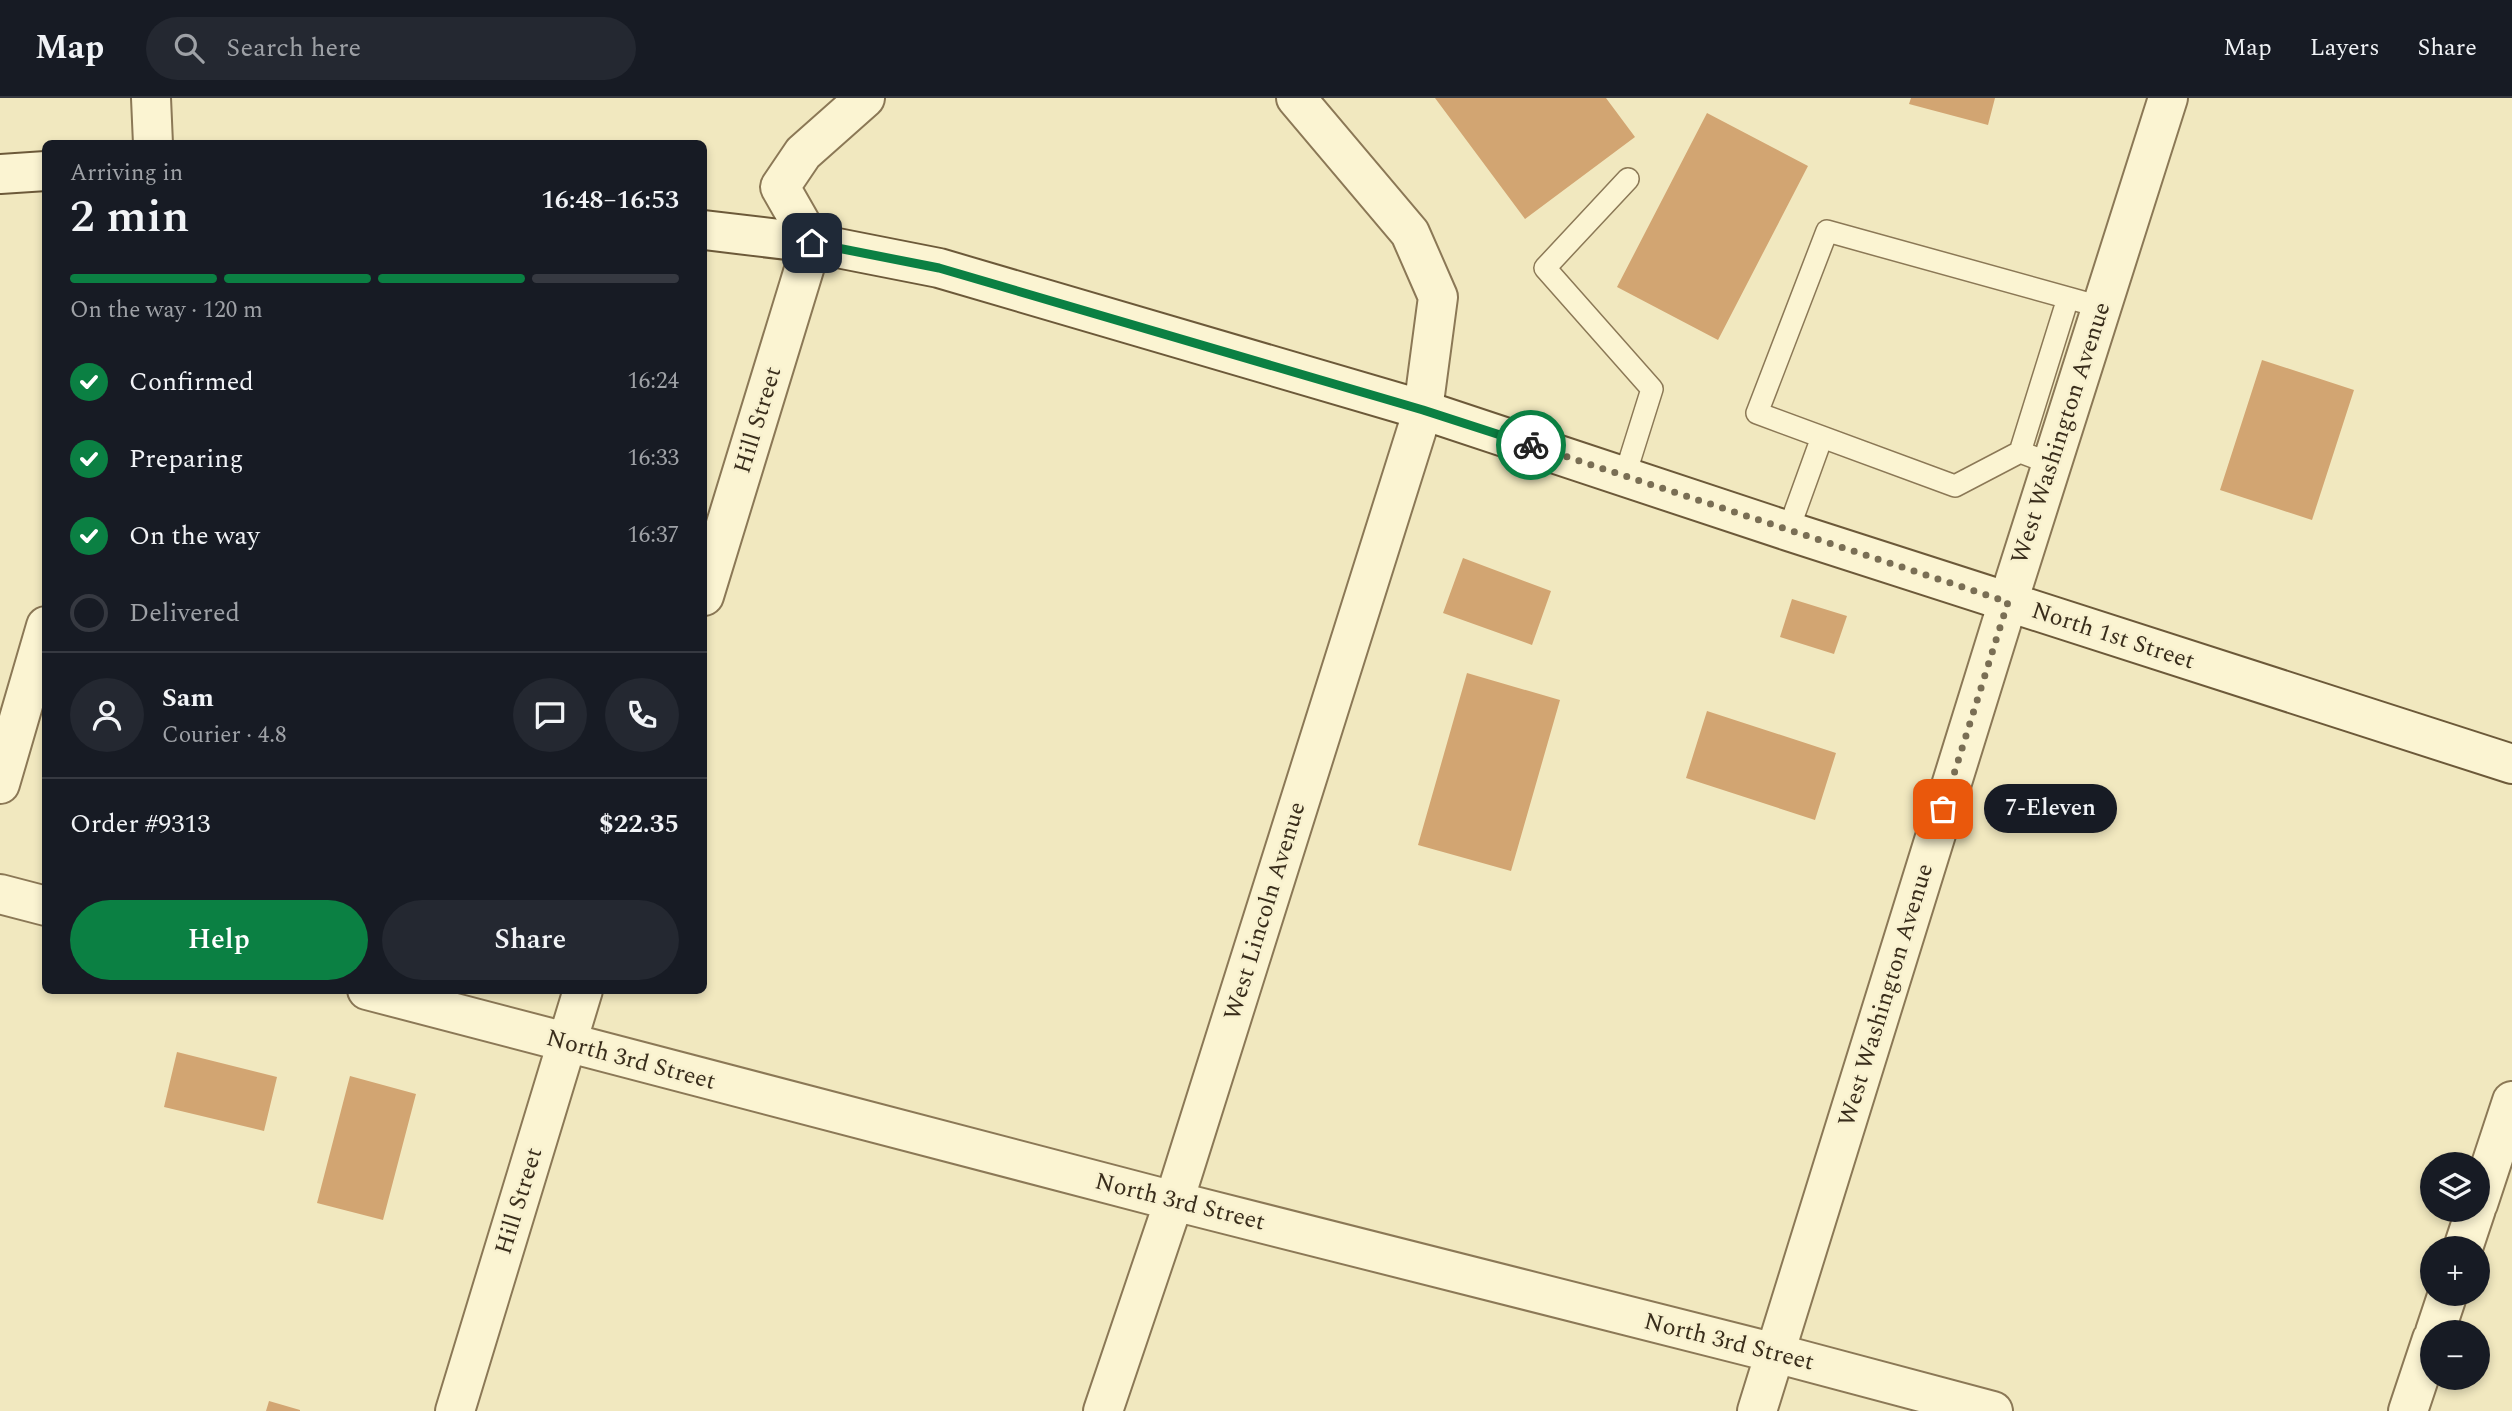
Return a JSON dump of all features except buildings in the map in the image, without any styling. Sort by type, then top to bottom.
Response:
[{"type":"street","points":[[152,98],[153,140]]},
{"type":"street","points":[[812,243],[780,187],[803,153],[865,98]]},
{"type":"street","name":"West Washington Avenue","points":[[1757,1411],[2008,602],[2036,458],[2085,302],[2168,98]]},
{"type":"street","name":"West Lincoln Avenue","points":[[1104,1411],[1174,1201],[1423,410],[1438,297],[1410,233],[1310,103]]},
{"type":"street","points":[[0,174],[42,171]]},
{"type":"street","name":"North 1st Street","points":[[707,230],[812,243],[939,268],[1423,410],[1788,531],[2512,764]]},
{"type":"street","name":"Hill Street","points":[[707,587],[812,243]]},
{"type":"street","points":[[0,784],[42,640]]},
{"type":"street","points":[[0,894],[42,905]]},
{"type":"street","name":"North 3rd Street","points":[[382,994],[1993,1411]]},
{"type":"street","name":"Hill Street","points":[[455,1411],[582,994]]},
{"type":"street","points":[[2490,1170],[2510,1114]]},
{"type":"street","points":[[2408,1411],[2420,1375]]},
{"type":"lane","points":[[1625,475],[1651,389],[1545,268],[1628,179]]},
{"type":"lane","points":[[2036,458],[1955,486],[1757,413],[1827,231],[2085,302]]},
{"type":"lane","points":[[1788,531],[1822,437]]},
{"type":"way so far","points":[[1531,445],[2008,602],[1943,809]]},
{"type":"place","name":"7-Eleven","points":[[1943,809]]},
{"type":"route","points":[[812,243],[939,268],[1423,410],[1531,445]]}]
